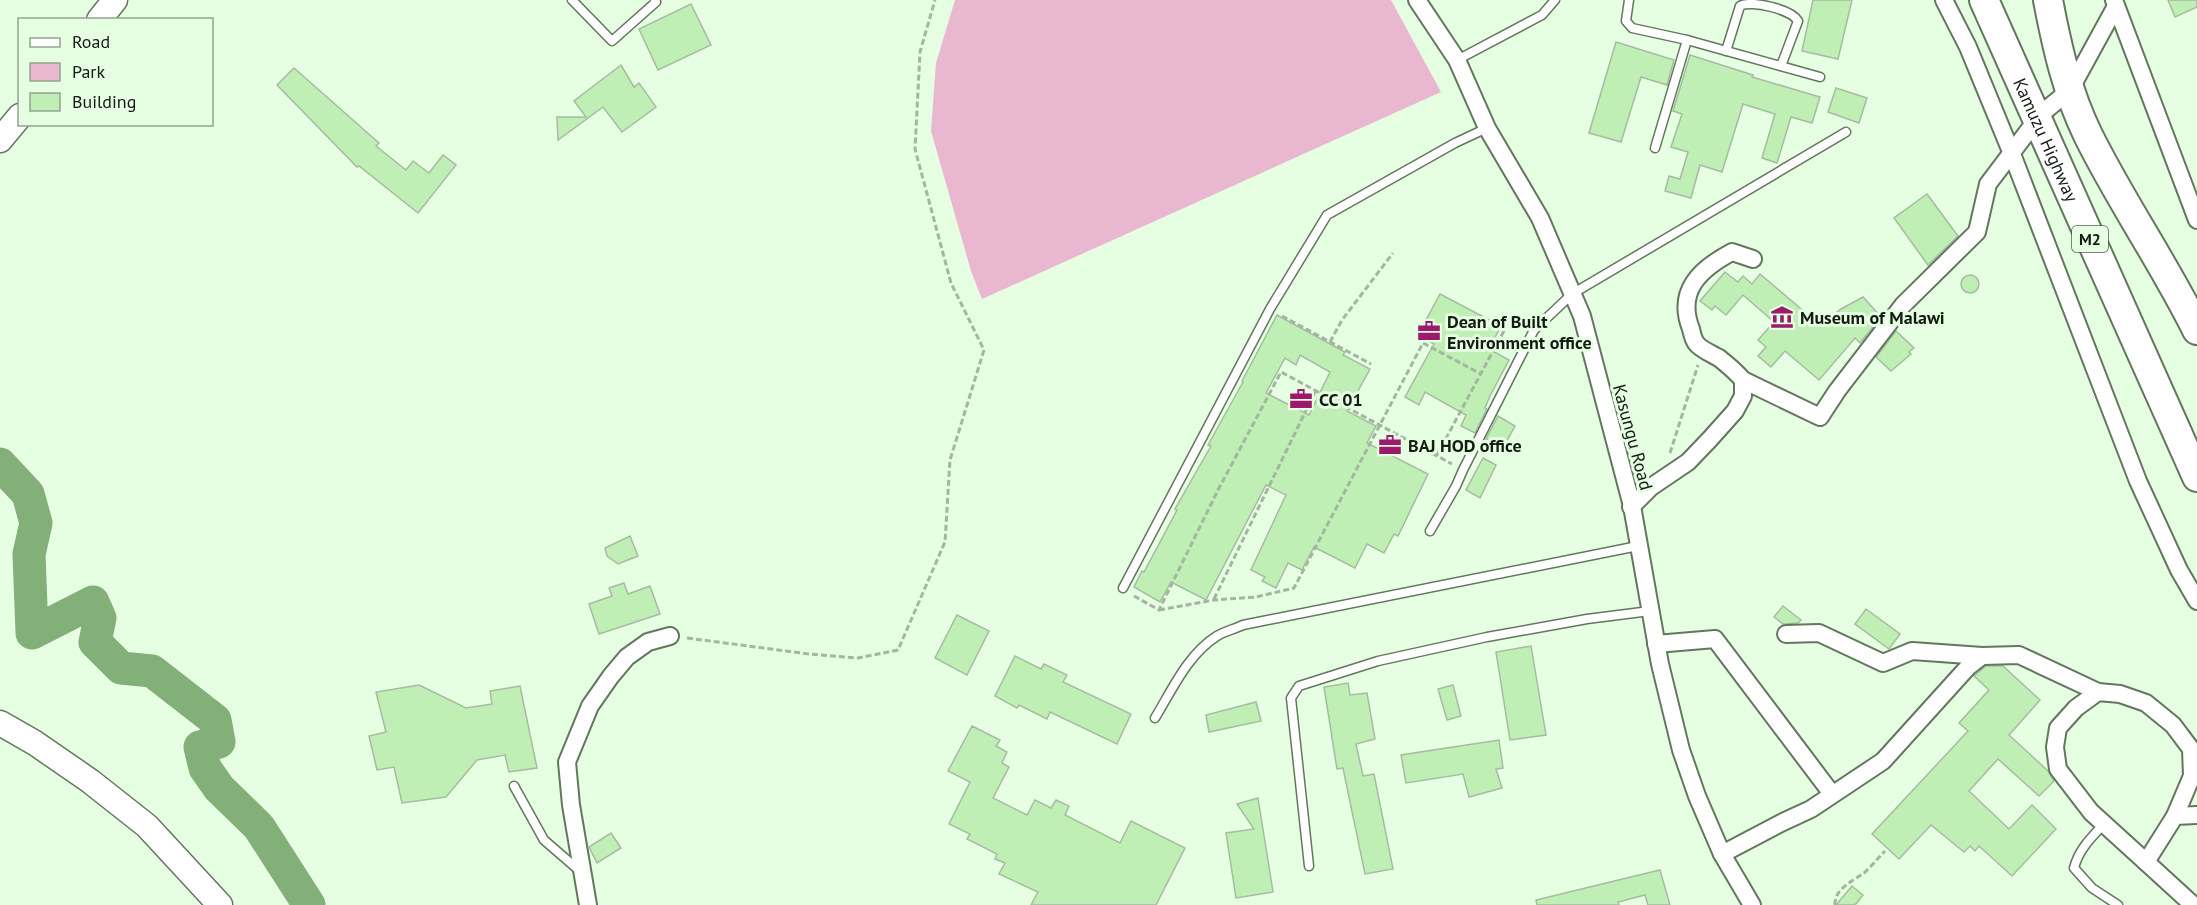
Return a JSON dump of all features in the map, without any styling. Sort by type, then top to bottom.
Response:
[{"type":"highway","name":"Kamuzu Highway","points":[[1984,0],[2197,477]]},
{"type":"highway","points":[[2048,0],[2059,59],[2088,134],[2183,301],[2197,330]]},
{"type":"main road","points":[[101,18],[115,0]]},
{"type":"main road","points":[[0,140],[18,118]]},
{"type":"main road","points":[[0,723],[35,743],[90,781],[147,826],[218,903]]},
{"type":"street","name":"Kasungu Road","points":[[1417,0],[1457,60],[1487,128],[1540,218],[1581,316],[1631,507],[1656,644],[1682,750],[1697,796],[1722,854],[1752,905]]},
{"type":"street","points":[[1944,0],[1968,47],[2012,154],[2138,481],[2179,570],[2197,601]]},
{"type":"street","points":[[1753,259],[1732,252],[1700,274],[1689,290],[1686,304],[1687,321],[1696,344],[1731,368],[1743,380],[1820,417],[1837,391],[1903,305],[1977,232],[1988,184],[2037,119],[2070,90],[2115,3]]},
{"type":"street","points":[[2115,3],[2197,220]]},
{"type":"street","points":[[1631,507],[1651,487],[1688,462],[1735,411],[1743,396],[1743,380]]},
{"type":"street","points":[[1786,634],[1819,633],[1883,663],[1912,651],[1982,656],[2019,655],[2098,692],[2120,694],[2146,703],[2173,725],[2191,750],[2192,776],[2175,816],[2146,862]]},
{"type":"street","points":[[588,905],[571,805],[567,762],[590,706],[611,676],[627,657],[648,642],[670,636]]},
{"type":"street","points":[[1656,644],[1715,639],[1832,794]]},
{"type":"street","points":[[1722,854],[1781,822],[1811,809],[1882,762],[1968,667],[1982,656]]},
{"type":"street","points":[[2098,692],[2076,708],[2058,728],[2055,747],[2058,769],[2091,812],[2193,905]]},
{"type":"street","points":[[2175,816],[2197,815]]},
{"type":"lane","points":[[572,0],[612,41],[657,2],[655,0]]},
{"type":"lane","points":[[1457,60],[1542,15],[1555,0]]},
{"type":"lane","points":[[1629,0],[1626,21],[1632,28],[1687,40],[1820,77]]},
{"type":"lane","points":[[1726,51],[1740,6],[1745,2],[1754,2],[1789,12],[1798,21],[1781,66]]},
{"type":"lane","points":[[1655,148],[1687,40]]},
{"type":"lane","points":[[1122,588],[1270,309],[1327,215],[1455,143],[1487,128]]},
{"type":"lane","points":[[1430,531],[1456,486],[1534,330],[1572,294],[1846,132]]},
{"type":"lane","points":[[1155,718],[1188,663],[1201,648],[1218,635],[1244,625],[1638,546]]},
{"type":"lane","points":[[1309,866],[1291,698],[1299,686],[1378,661],[1487,637],[1587,619],[1650,611]]},
{"type":"lane","points":[[514,786],[544,840],[582,873]]},
{"type":"lane","points":[[2104,824],[2083,846],[2073,868],[2092,888],[2118,905]]},
{"type":"path","points":[[670,636],[808,654],[858,658],[898,650],[945,542],[950,460],[984,350],[951,283],[915,149],[920,52],[935,0]]},
{"type":"path","points":[[1330,342],[1342,320],[1393,253]]},
{"type":"path","points":[[1270,309],[1371,364]]},
{"type":"path","points":[[1159,610],[1218,490],[1281,372],[1437,455],[1506,327]]},
{"type":"path","points":[[1122,588],[1159,610],[1214,600],[1256,597],[1294,588],[1423,343],[1481,374]]},
{"type":"path","points":[[1651,487],[1671,450],[1695,376],[1701,356],[1696,344]]},
{"type":"path","points":[[1214,600],[1316,390]]},
{"type":"path","points":[[1835,905],[1834,900],[1840,890],[1865,871],[1885,851]]},
{"type":"green space","points":[[955,0],[1391,0],[1441,92],[982,299],[971,271],[931,131],[936,63]]},
{"type":"building","points":[[1813,0],[1852,0],[1838,59],[1802,51]]},
{"type":"building","points":[[2168,0],[2197,0],[2197,7],[2175,17]]},
{"type":"building","points":[[691,4],[711,45],[658,70],[639,29]]},
{"type":"building","points":[[1616,42],[1674,60],[1667,85],[1641,77],[1621,142],[1589,133]]},
{"type":"building","points":[[1690,55],[1753,75],[1752,77],[1820,97],[1812,123],[1791,117],[1777,163],[1762,158],[1775,114],[1743,104],[1722,172],[1700,165],[1691,198],[1665,191],[1669,176],[1680,179],[1688,152],[1671,147],[1682,114],[1673,111]]},
{"type":"building","points":[[621,65],[634,87],[639,83],[656,107],[622,132],[603,107],[558,140],[557,117],[586,117],[574,101]]},
{"type":"building","points":[[294,68],[379,143],[376,146],[406,170],[413,161],[429,173],[443,155],[456,165],[418,213],[359,166],[357,167],[277,85]]},
{"type":"building","points":[[1836,88],[1867,98],[1859,123],[1828,112]]},
{"type":"building","points":[[1927,194],[1958,236],[1928,265],[1894,218]]},
{"type":"building","points":[[1725,272],[1738,282],[1743,276],[1752,284],[1760,274],[1820,325],[1841,309],[1863,297],[1881,317],[1860,343],[1855,338],[1819,380],[1785,351],[1771,367],[1758,356],[1766,347],[1758,340],[1774,322],[1743,295],[1726,315],[1715,306],[1712,310],[1700,301]]},
{"type":"building","points":[[1970,275],[1976,278],[1979,284],[1976,290],[1970,293],[1964,290],[1961,284],[1964,278]]},
{"type":"building","points":[[1440,294],[1501,326],[1489,349],[1509,360],[1490,396],[1485,408],[1487,409],[1475,433],[1461,426],[1466,415],[1425,392],[1419,405],[1405,397],[1434,344],[1418,335]]},
{"type":"building","points":[[1277,315],[1345,352],[1343,355],[1370,369],[1347,411],[1376,426],[1367,443],[1428,474],[1398,536],[1394,534],[1384,553],[1367,544],[1355,568],[1314,547],[1302,570],[1288,563],[1276,588],[1262,581],[1265,577],[1251,570],[1286,495],[1266,485],[1206,600],[1171,582],[1160,602],[1134,587],[1211,446],[1208,445]],"holes":[[[1300,355],[1330,372],[1309,415],[1266,393],[1285,358],[1296,365]]]},
{"type":"building","points":[[1896,331],[1914,348],[1909,352],[1911,354],[1891,371],[1876,357]]},
{"type":"building","points":[[1498,416],[1515,426],[1503,448],[1486,439]]},
{"type":"building","points":[[1483,458],[1496,465],[1480,498],[1466,490]]},
{"type":"building","points":[[630,536],[638,556],[618,564],[607,556],[605,548]]},
{"type":"building","points":[[624,583],[628,594],[650,586],[660,614],[599,634],[589,604],[612,596],[609,588]]},
{"type":"building","points":[[1783,606],[1801,620],[1798,623],[1783,624],[1774,617]]},
{"type":"building","points":[[1866,609],[1900,634],[1889,649],[1855,624]]},
{"type":"building","points":[[957,615],[989,631],[967,675],[935,658]]},
{"type":"building","points":[[1531,646],[1546,735],[1510,740],[1496,652]]},
{"type":"building","points":[[1015,656],[1041,669],[1044,664],[1067,675],[1063,682],[1131,714],[1117,744],[1050,712],[1047,719],[1019,705],[1017,708],[995,696]]},
{"type":"building","points":[[1986,666],[2003,666],[2040,700],[2009,735],[2048,771],[2054,781],[2039,796],[1998,759],[1969,791],[2009,829],[2032,805],[2056,829],[2012,876],[1979,846],[1975,851],[1970,846],[1964,852],[1931,825],[1899,859],[1872,834],[1968,731],[1959,723],[1989,690],[1974,676]]},
{"type":"building","points":[[1348,683],[1350,695],[1367,693],[1375,739],[1356,744],[1363,776],[1374,774],[1393,869],[1365,874],[1343,768],[1337,769],[1324,687]]},
{"type":"building","points":[[419,685],[466,708],[492,704],[490,691],[520,686],[537,768],[509,772],[505,755],[477,760],[446,797],[402,803],[394,767],[377,770],[369,736],[386,732],[376,692]]},
{"type":"building","points":[[1453,685],[1461,716],[1447,720],[1438,689]]},
{"type":"building","points":[[1256,702],[1261,721],[1209,732],[1206,715]]},
{"type":"building","points":[[972,726],[1000,740],[996,746],[1007,752],[1002,763],[1009,767],[993,798],[1027,815],[1035,800],[1051,808],[1056,800],[1069,806],[1065,815],[1120,843],[1131,821],[1185,848],[1156,905],[1031,905],[1038,892],[999,874],[1005,863],[995,859],[997,854],[967,839],[970,834],[949,824],[970,782],[948,771]]},
{"type":"building","points":[[1499,740],[1503,768],[1496,769],[1502,788],[1469,797],[1463,774],[1406,783],[1401,755]]},
{"type":"building","points":[[1258,798],[1273,892],[1236,898],[1226,833],[1254,829],[1237,804]]},
{"type":"building","points":[[611,833],[621,848],[597,863],[589,847]]},
{"type":"building","points":[[1660,870],[1670,905],[1648,905],[1645,895],[1618,902],[1619,905],[1537,905],[1536,900]]},
{"type":"building","points":[[1852,886],[1863,895],[1855,905],[1836,905]]},
{"type":"waterway","points":[[0,464],[28,494],[36,523],[29,554],[32,633],[93,602],[100,618],[95,642],[121,668],[152,671],[215,720],[219,742],[200,747],[205,768],[219,788],[259,827],[309,905]]},
{"type":"place","name":"Museum of Malawi","points":[[1782,317]]},
{"type":"place","name":"Dean of Built Environment office","points":[[1429,331]]},
{"type":"place","name":"CC 01","points":[[1301,399]]},
{"type":"place","name":"BAJ HOD office","points":[[1390,445]]}]
